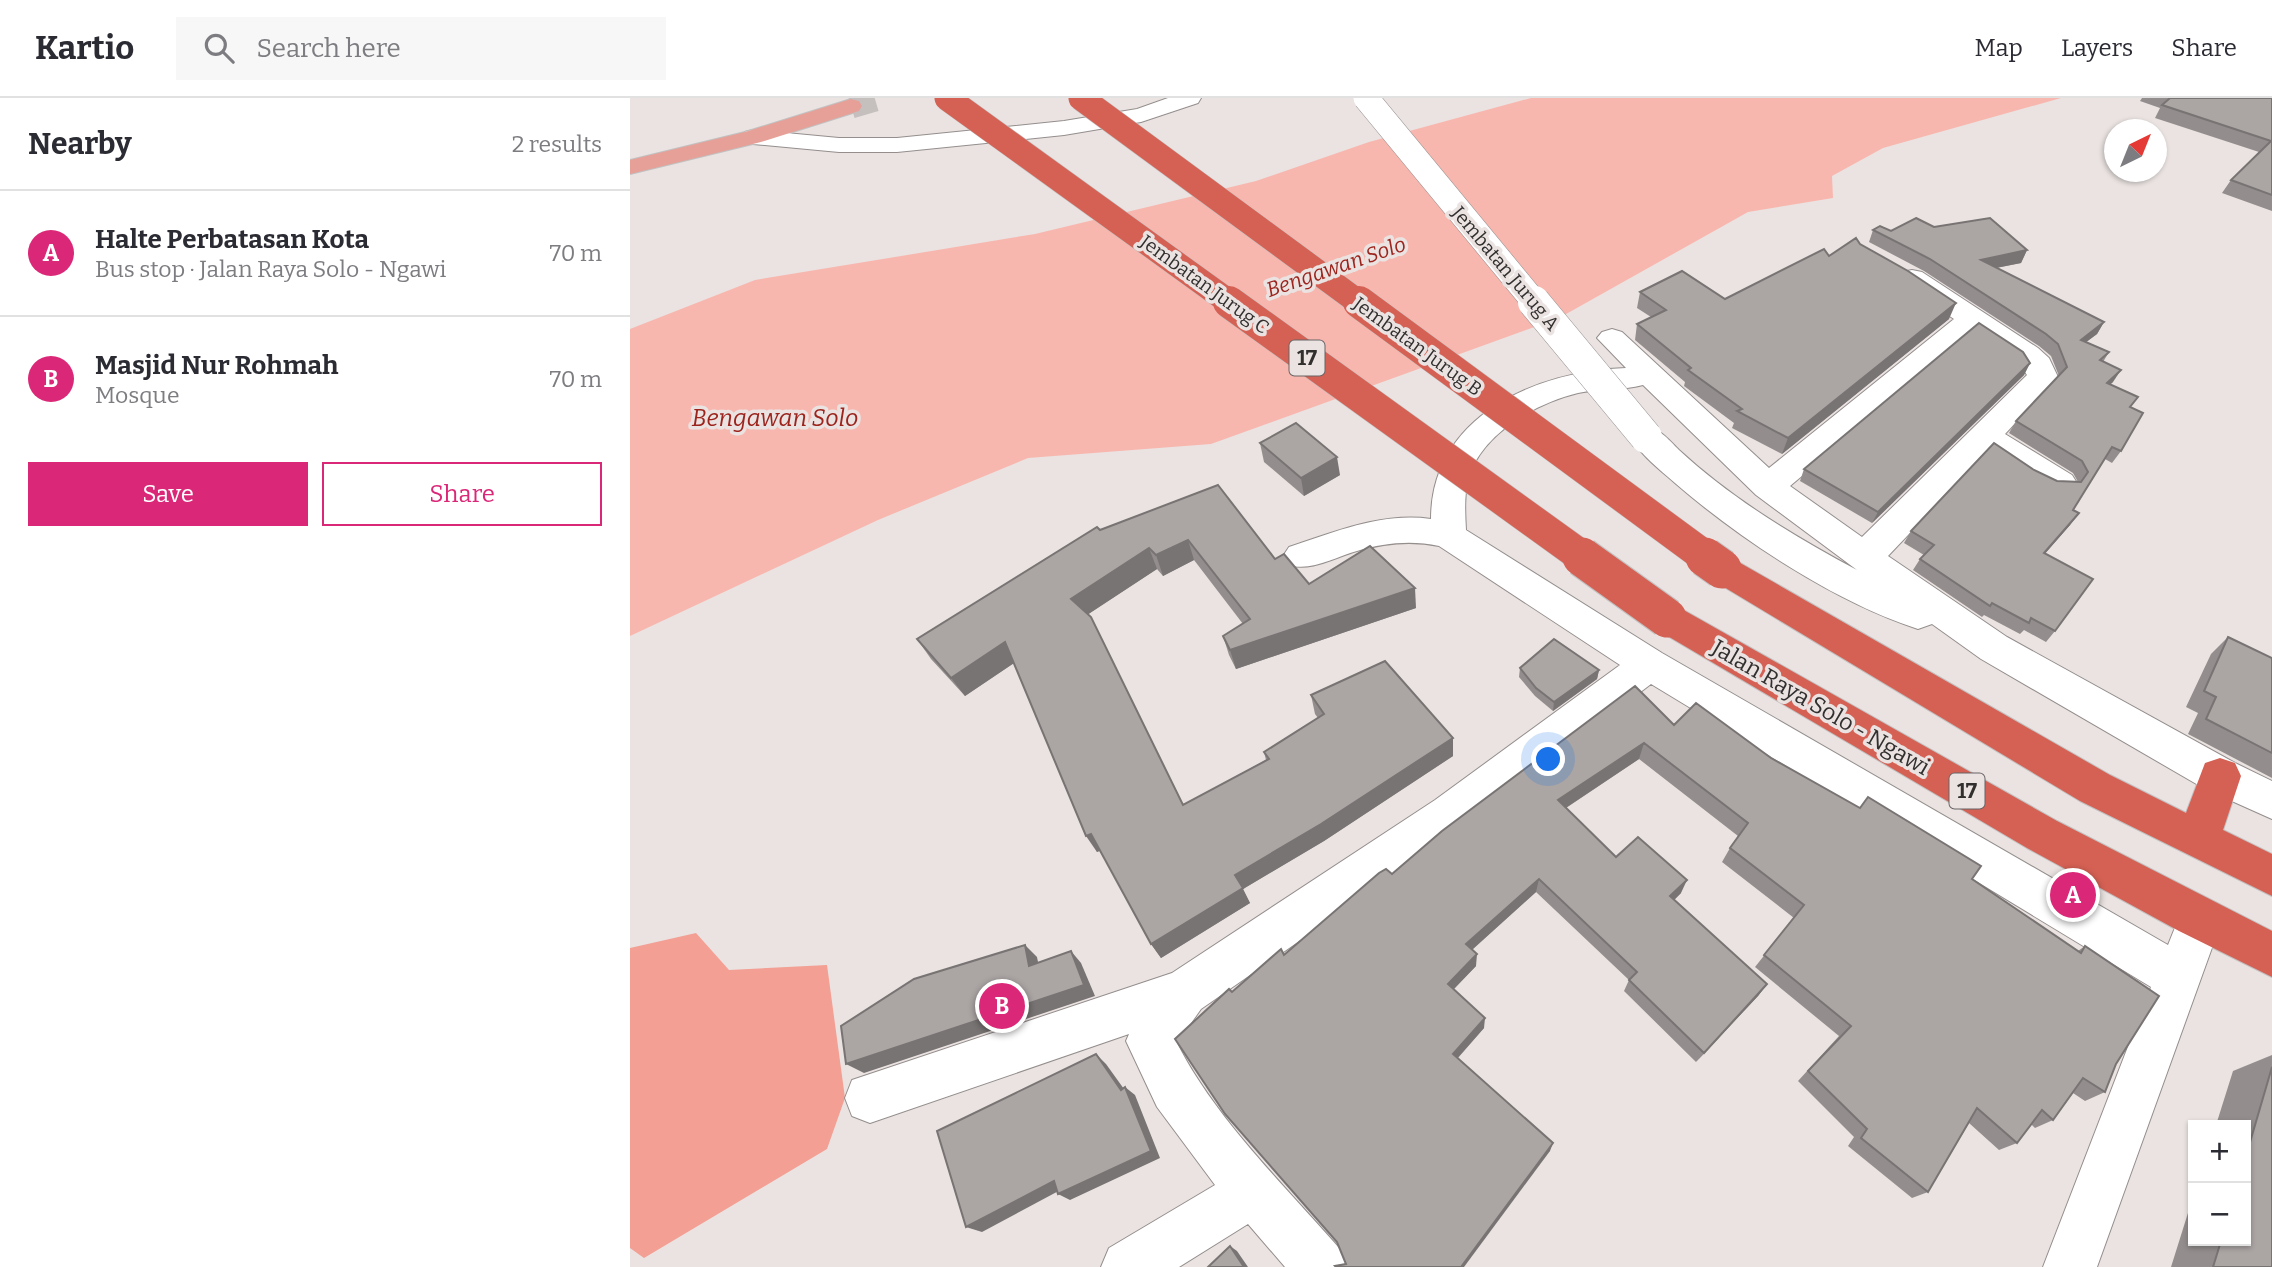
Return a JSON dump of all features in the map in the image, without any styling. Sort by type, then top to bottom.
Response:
[{"type":"highway","name":"Jembatan Jurug C","points":[[947,98],[1667,618]]},
{"type":"highway","name":"Jembatan Jurug B","points":[[1081,98],[1722,569],[1985,726],[2095,788],[2199,840]]},
{"type":"highway","name":"Jalan Raya Solo - Ngawi","points":[[1667,618],[1853,728],[2200,920],[2272,955]]},
{"type":"highway","points":[[2220,776],[2199,840],[2272,876]]},
{"type":"main road","points":[[630,167],[753,137],[851,106]]},
{"type":"street","points":[[753,137],[839,145],[897,145],[1064,128],[1141,115],[1190,98]]},
{"type":"street","name":"Jembatan Jurug A","points":[[1366,98],[1646,437],[1674,466],[1760,529],[1867,593],[1994,648]]},
{"type":"street","points":[[1871,561],[1875,545],[2043,377],[2034,360],[1884,263]]},
{"type":"street","points":[[1768,487],[1972,318]]},
{"type":"street","points":[[1612,338],[1768,487],[1994,648],[2220,776],[2272,801]]},
{"type":"street","points":[[1448,536],[1448,503],[1455,470],[1473,440],[1495,419],[1531,399],[1567,386],[1608,377],[1652,379]]},
{"type":"street","points":[[1984,436],[2060,483]]},
{"type":"street","points":[[1301,556],[1387,530],[1411,528],[1448,536],[1649,664],[2178,977]]},
{"type":"street","points":[[870,1098],[1184,992],[1450,813],[1649,664]]},
{"type":"street","points":[[2070,1267],[2200,920]]},
{"type":"street","points":[[1184,992],[1150,1041],[1174,1090],[1254,1191],[1320,1267]]},
{"type":"street","points":[[1128,1267],[1254,1191]]},
{"type":"shaded area","points":[[696,933],[729,970],[827,965],[845,1098],[827,1149],[644,1258],[630,1248],[630,948]]},
{"type":"water","name":"Bengawan Solo","points":[[1531,98],[2061,98],[1883,148],[1832,176],[1833,198],[1748,212],[1559,318],[1211,444],[1028,458],[878,520],[630,636],[630,329],[755,280],[1035,234],[1256,181],[1369,142]]},
{"type":"building","points":[[2170,98],[2272,98],[2272,195],[2231,180],[2271,141],[2162,105]]},
{"type":"building","points":[[1916,218],[1934,227],[1990,218],[2027,250],[1981,260],[2104,322],[2081,340],[2109,352],[2100,360],[2121,370],[2107,383],[2138,397],[2130,407],[2143,413],[2121,451],[2112,447],[2073,510],[2079,513],[2044,553],[2093,579],[2055,631],[2031,618],[2029,623],[1992,603],[1990,606],[1920,559],[1934,545],[1911,531],[1994,443],[2034,470],[2057,481],[2081,482],[2088,472],[2082,461],[2016,421],[2067,367],[2058,344],[1930,259],[1873,230],[1880,226],[1891,231]]},
{"type":"building","points":[[1856,238],[1860,244],[1908,271],[1956,303],[1788,438],[1737,411],[1742,409],[1688,370],[1691,368],[1637,324],[1666,310],[1640,292],[1682,271],[1725,299],[1824,249],[1829,256]]},
{"type":"building","points":[[1979,323],[2023,352],[2030,363],[1878,512],[1804,469]]},
{"type":"building","points":[[1296,423],[1337,457],[1301,478],[1260,443]]},
{"type":"building","points":[[1218,485],[1275,559],[1284,554],[1309,584],[1370,546],[1415,588],[1230,650],[1223,636],[1250,619],[1188,540],[1156,555],[1149,548],[1071,599],[1091,617],[1183,805],[1269,759],[1264,752],[1324,714],[1311,695],[1385,661],[1453,738],[1321,824],[1235,875],[1243,888],[1151,944],[1091,834],[1086,836],[1005,642],[951,678],[917,639],[1097,527],[1100,530]]},
{"type":"building","points":[[2228,637],[2272,658],[2272,753],[2206,719],[2216,697],[2204,691]]},
{"type":"building","points":[[1554,639],[1599,670],[1554,702],[1536,688],[1520,668]]},
{"type":"building","points":[[1635,686],[1674,725],[1696,703],[1771,758],[1860,808],[1868,797],[1981,866],[1972,879],[2081,953],[2085,946],[2159,996],[2116,1064],[2105,1092],[2083,1078],[2053,1120],[2042,1110],[2017,1143],[1977,1108],[1928,1192],[1861,1138],[1867,1129],[1808,1071],[1851,1026],[1764,955],[1804,905],[1730,848],[1748,823],[1644,743],[1558,800],[1616,857],[1638,837],[1687,880],[1670,896],[1767,984],[1704,1053],[1629,980],[1637,972],[1539,879],[1466,944],[1477,954],[1448,984],[1485,1018],[1453,1054],[1553,1143],[1461,1267],[1336,1267],[1346,1264],[1337,1242],[1225,1114],[1175,1039],[1229,989],[1232,992],[1281,949],[1284,955],[1379,873],[1386,869],[1392,874],[1442,831]]},
{"type":"building","points":[[1025,945],[1029,966],[1071,951],[1084,985],[846,1064],[841,1026],[914,979]]},
{"type":"building","points":[[1096,1054],[1121,1090],[1125,1087],[1151,1151],[1058,1194],[1054,1181],[966,1227],[937,1131]]},
{"type":"building","points":[[2272,1067],[2272,1267],[2213,1267],[2219,1246],[2251,1246],[2251,1139]]},
{"type":"building","points":[[1230,1246],[1244,1267],[1208,1267]]},
{"type":"tunnel","points":[[851,106],[878,98]]},
{"type":"place","name":"Halte Perbatasan Kota","points":[[2073,895]]},
{"type":"place","name":"Masjid Nur Rohmah","points":[[1002,1006]]}]
